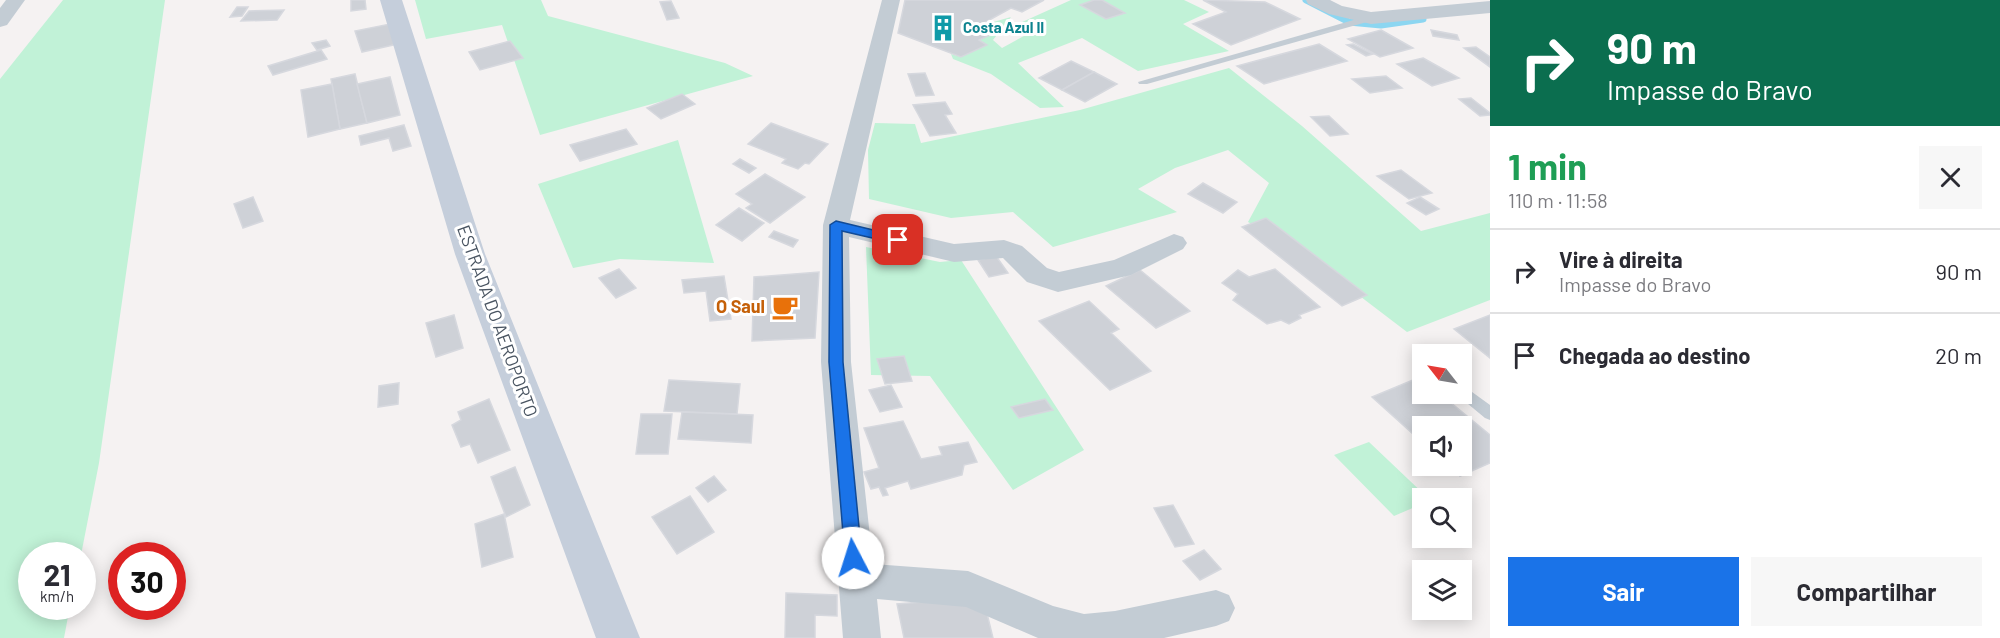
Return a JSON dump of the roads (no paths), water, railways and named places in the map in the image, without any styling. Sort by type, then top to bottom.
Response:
[{"type":"main road","name":"ESTRADA DO AEROPORTO","points":[[391,0],[470,254],[618,638]]},
{"type":"street","points":[[0,21],[16,0]]},
{"type":"street","points":[[862,638],[836,362],[836,225],[891,0]]},
{"type":"street","points":[[1315,0],[1336,10],[1371,18],[1490,7]]},
{"type":"street","points":[[836,225],[954,253],[1005,249],[1013,252],[1037,275],[1058,282],[1121,268],[1174,243]]},
{"type":"street","points":[[855,580],[968,589],[1052,625],[1084,633],[1115,630],[1216,608]]},
{"type":"lane","points":[[1143,82],[1371,18]]},
{"type":"lane","points":[[1472,399],[1490,414]]},
{"type":"waterway","points":[[1306,0],[1349,22],[1381,25],[1423,19]]},
{"type":"place","name":"Costa Azul II","points":[[943,28]]},
{"type":"place","name":"O Saul","points":[[785,307]]}]
